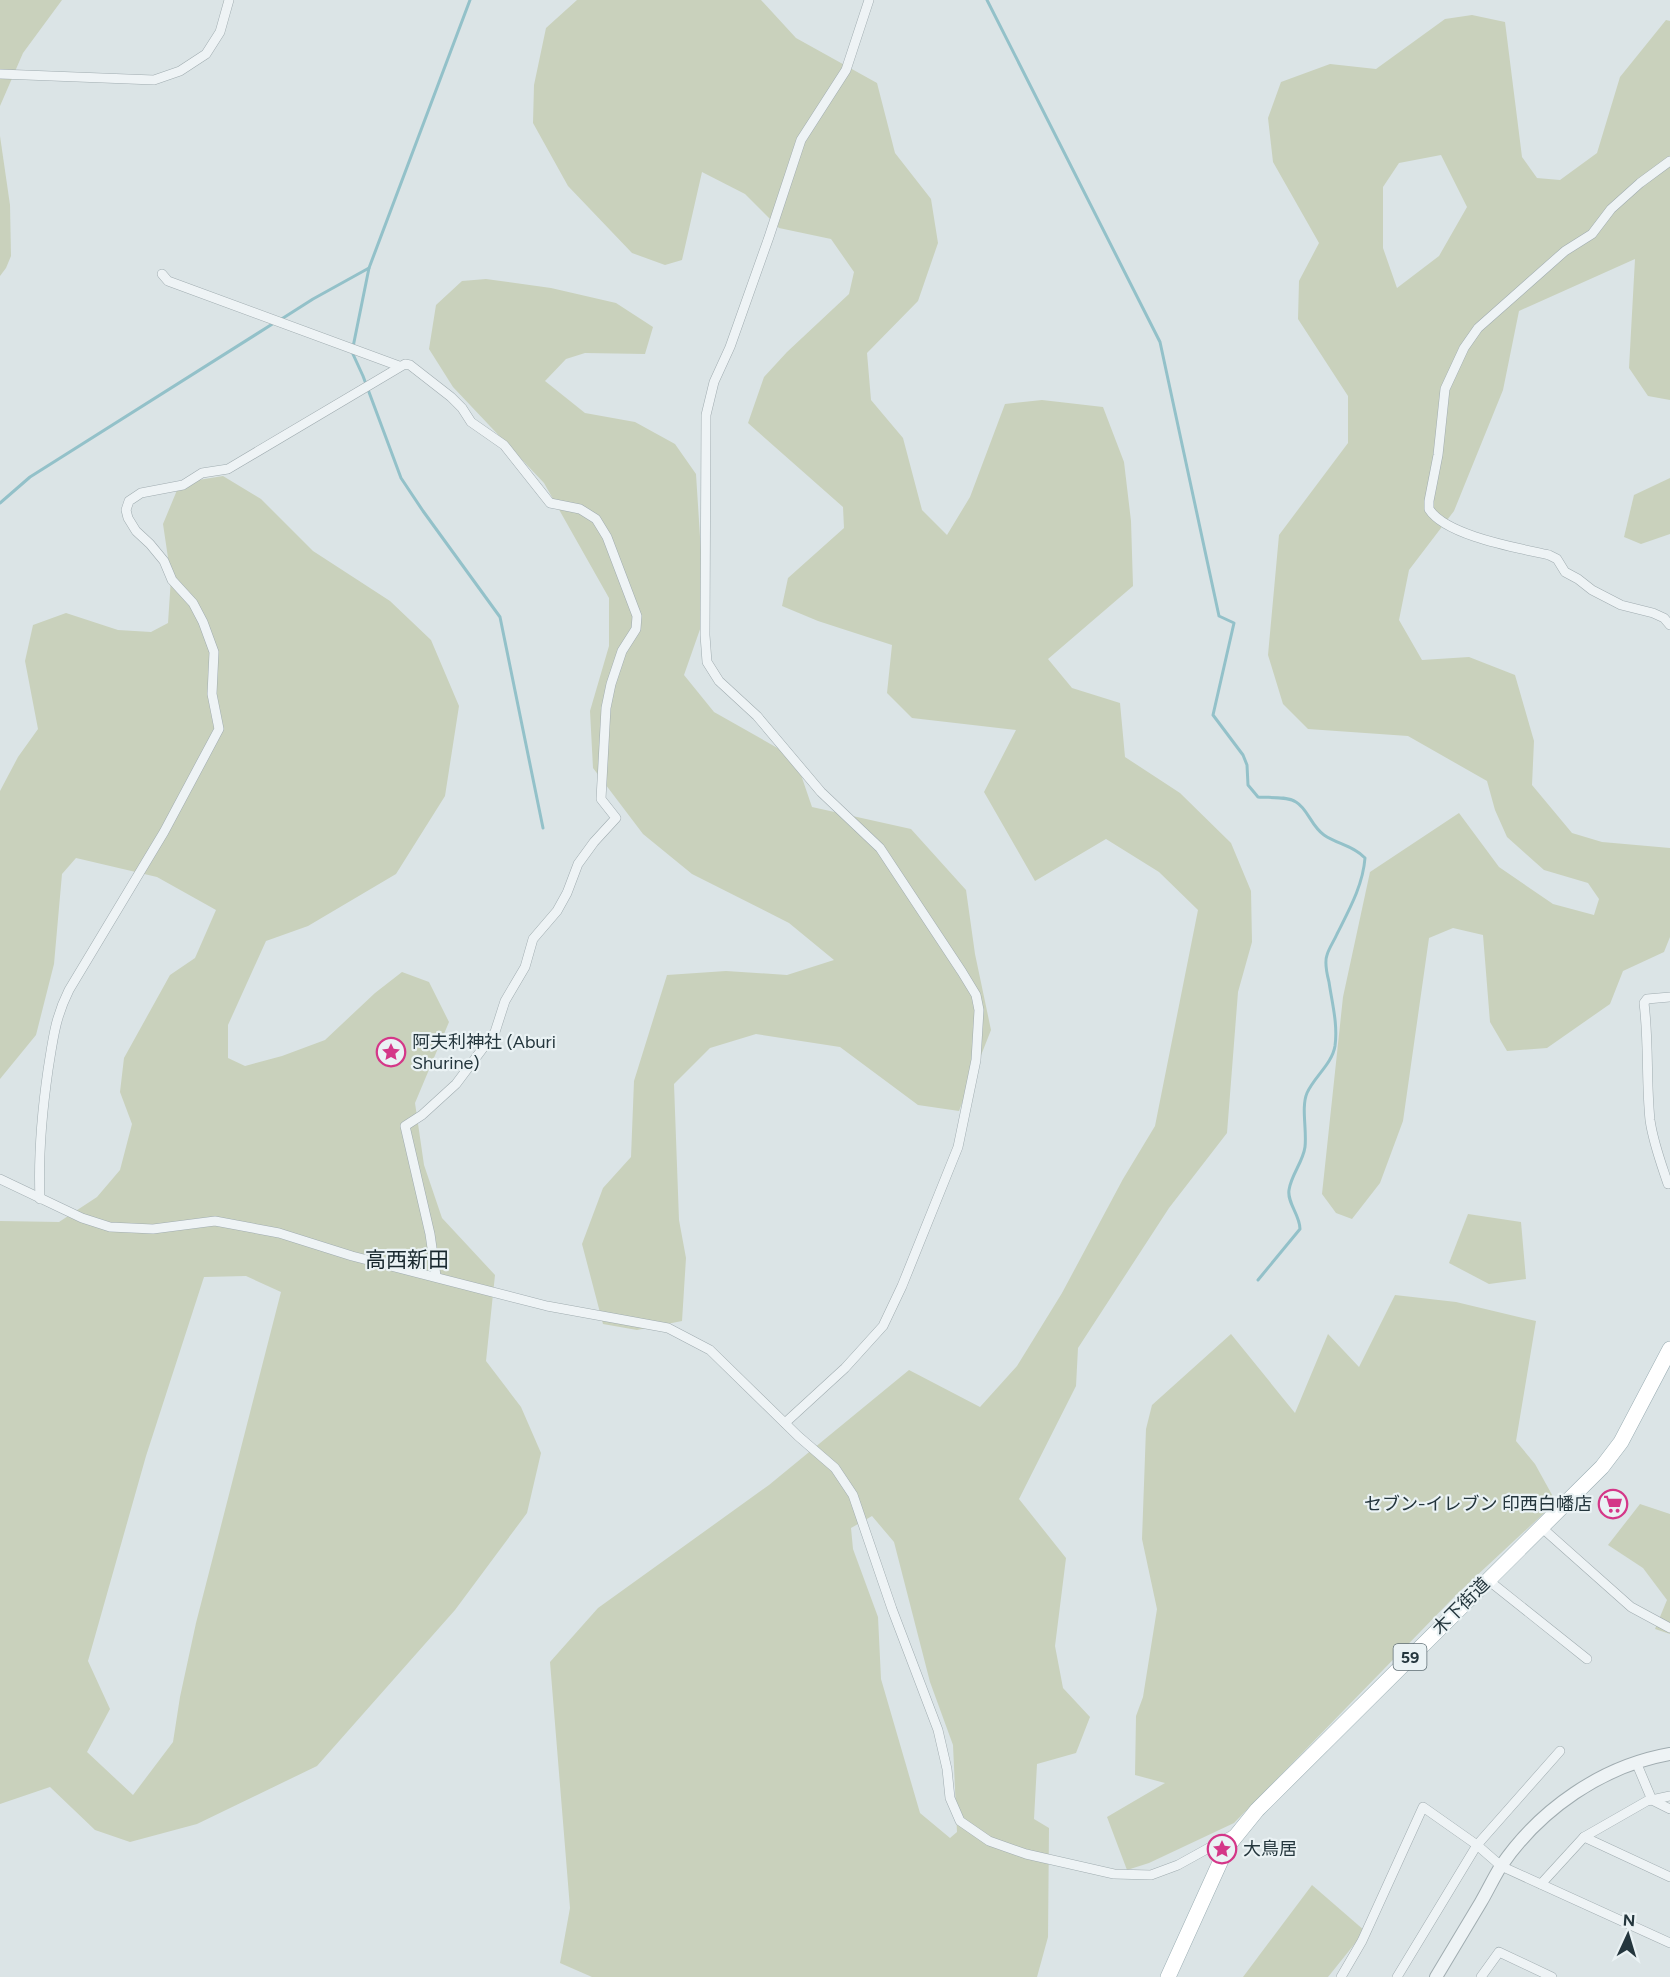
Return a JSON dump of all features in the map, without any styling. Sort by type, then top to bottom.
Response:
[{"type":"main road","name":"木下街道","points":[[1168,1977],[1219,1862],[1238,1832],[1257,1810],[1602,1467],[1621,1442],[1670,1349]]},
{"type":"street","points":[[0,74],[154,80],[180,71],[206,54],[220,32],[229,0]]},
{"type":"street","points":[[785,1423],[845,1368],[883,1326],[902,1286],[958,1147],[976,1059],[979,1010],[976,995],[967,980],[880,848],[821,792],[757,717],[719,681],[706,662],[706,416],[714,382],[730,347],[801,140],[846,70],[869,0]]},
{"type":"street","points":[[1670,161],[1640,183],[1611,209],[1592,234],[1565,251],[1478,328],[1464,348],[1445,389],[1438,455],[1429,501],[1429,509],[1441,522],[1495,543],[1549,555],[1557,559],[1565,572],[1592,590],[1621,605],[1653,613],[1664,618],[1670,625]]},
{"type":"street","points":[[162,274],[168,281],[399,366]]},
{"type":"street","points":[[40,1199],[43,1105],[54,1028],[59,1012],[69,990],[164,832],[219,729],[212,694],[214,652],[203,622],[193,603],[172,580],[164,561],[136,531],[128,518],[126,510],[129,501],[141,492],[183,485],[202,473],[228,469],[405,364],[410,365],[451,397],[471,422],[504,445],[550,503],[580,509],[596,519],[607,537],[637,616],[636,629],[622,651],[606,708],[601,798],[616,818],[578,864],[558,911],[533,939],[525,967],[505,1001],[495,1032],[456,1084],[405,1126],[430,1234],[435,1276]]},
{"type":"street","points":[[1668,1184],[1650,1120],[1647,1025],[1644,1003],[1647,999],[1670,998]]},
{"type":"street","points":[[0,1179],[82,1218],[110,1227],[153,1228],[215,1221],[279,1233],[352,1256],[547,1306],[668,1328],[710,1350],[798,1437],[835,1468],[853,1495],[892,1609],[938,1730],[947,1769],[950,1798],[960,1821],[989,1841],[1026,1854],[1114,1875],[1151,1875],[1178,1865],[1238,1832]]},
{"type":"street","points":[[1541,1527],[1631,1606],[1670,1628]]},
{"type":"street","points":[[1488,1580],[1587,1659]]},
{"type":"street","points":[[1397,1977],[1477,1845],[1560,1750]]},
{"type":"street","points":[[1436,1977],[1501,1866],[1532,1829],[1576,1792],[1636,1762],[1670,1754]]},
{"type":"street","points":[[1636,1762],[1652,1800],[1670,1809]]},
{"type":"street","points":[[1541,1884],[1584,1837],[1652,1800],[1670,1796]]},
{"type":"street","points":[[1341,1977],[1356,1951],[1423,1807],[1477,1845],[1501,1866],[1670,1943]]},
{"type":"street","points":[[1584,1837],[1670,1877]]},
{"type":"street","points":[[1333,1977],[1350,1953],[1356,1951]]},
{"type":"street","points":[[1481,1977],[1498,1953],[1552,1977]]},
{"type":"green space","points":[[0,0],[62,0],[23,53],[0,106]]},
{"type":"green space","points":[[577,0],[761,0],[796,38],[877,83],[895,153],[931,199],[938,243],[918,301],[867,353],[871,400],[903,438],[922,510],[947,535],[970,497],[1005,404],[1042,400],[1103,407],[1124,462],[1131,521],[1133,586],[1048,659],[1072,688],[1120,703],[1125,757],[1180,793],[1231,843],[1251,891],[1252,942],[1238,992],[1227,1133],[1169,1208],[1078,1348],[1076,1386],[1019,1499],[1066,1558],[1055,1646],[1063,1688],[1090,1717],[1076,1753],[1037,1764],[1034,1819],[1049,1828],[1048,1937],[1037,1977],[592,1977],[560,1963],[570,1908],[550,1662],[598,1608],[769,1485],[909,1370],[980,1407],[1017,1366],[1062,1293],[1123,1179],[1155,1126],[1198,910],[1159,872],[1106,839],[1035,881],[984,792],[1016,730],[912,718],[887,693],[892,645],[818,621],[782,606],[788,578],[844,528],[843,507],[748,423],[764,377],[787,352],[849,294],[854,272],[831,239],[779,228],[745,194],[702,172],[682,260],[665,265],[632,253],[568,186],[533,123],[534,85],[546,28]],"holes":[[[872,1516],[894,1542],[930,1682],[953,1745],[957,1832],[950,1838],[920,1813],[881,1679],[878,1617],[853,1549],[851,1528]]]},
{"type":"green space","points":[[1472,15],[1505,22],[1522,157],[1537,178],[1560,180],[1597,153],[1620,77],[1666,20],[1670,21],[1670,400],[1648,396],[1629,368],[1635,259],[1519,311],[1503,390],[1454,511],[1409,570],[1399,620],[1422,660],[1469,657],[1515,675],[1534,741],[1532,785],[1572,833],[1602,842],[1670,848],[1670,937],[1664,952],[1623,971],[1610,1004],[1547,1048],[1507,1051],[1490,1022],[1483,935],[1453,928],[1429,938],[1403,1121],[1380,1183],[1352,1219],[1336,1213],[1322,1194],[1343,997],[1370,872],[1459,813],[1499,867],[1553,904],[1594,915],[1599,899],[1588,883],[1544,870],[1507,837],[1495,810],[1487,781],[1408,736],[1308,729],[1283,704],[1268,655],[1279,535],[1348,443],[1348,396],[1298,319],[1299,281],[1319,243],[1273,162],[1268,118],[1281,82],[1330,64],[1376,69],[1445,19]],"holes":[[[1441,155],[1467,207],[1439,256],[1397,288],[1383,248],[1383,187],[1399,163]]]},
{"type":"green space","points":[[0,136],[10,205],[11,256],[0,276]]},
{"type":"green space","points":[[486,279],[551,288],[616,303],[653,327],[645,354],[585,353],[566,359],[545,381],[585,413],[635,422],[675,444],[696,474],[705,615],[684,675],[714,712],[781,750],[799,769],[812,807],[911,829],[966,890],[975,954],[991,1030],[959,1111],[918,1105],[840,1047],[756,1034],[710,1048],[674,1084],[679,1220],[686,1258],[682,1321],[637,1330],[603,1324],[582,1244],[603,1188],[631,1157],[634,1081],[667,975],[726,971],[787,975],[834,960],[789,923],[692,874],[643,834],[593,768],[590,711],[609,646],[609,598],[544,483],[453,387],[429,349],[436,305],[462,281]]},
{"type":"green space","points":[[223,476],[261,499],[313,551],[390,601],[431,640],[459,706],[445,796],[396,874],[308,926],[266,941],[228,1025],[228,1058],[245,1066],[282,1056],[325,1040],[375,993],[402,972],[429,982],[449,1022],[415,1103],[424,1165],[442,1218],[495,1275],[486,1361],[521,1407],[541,1453],[527,1513],[455,1610],[317,1766],[197,1824],[130,1842],[95,1830],[50,1787],[0,1804],[0,1221],[59,1222],[97,1197],[120,1170],[132,1124],[120,1092],[124,1058],[170,975],[195,958],[216,910],[157,877],[76,858],[62,874],[54,964],[36,1035],[0,1079],[0,791],[18,757],[38,729],[25,661],[33,625],[66,613],[118,630],[151,632],[168,623],[171,578],[163,524],[180,483]],"holes":[[[246,1276],[281,1292],[196,1623],[173,1742],[133,1795],[87,1752],[110,1709],[88,1661],[146,1456],[204,1277]]]},
{"type":"green space","points":[[1670,478],[1670,534],[1641,544],[1624,537],[1634,495]]},
{"type":"green space","points":[[1468,1214],[1521,1222],[1526,1279],[1489,1284],[1449,1263]]},
{"type":"green space","points":[[1395,1295],[1456,1302],[1536,1321],[1516,1441],[1535,1464],[1556,1502],[1458,1593],[1234,1823],[1149,1863],[1127,1870],[1107,1817],[1165,1783],[1135,1775],[1136,1716],[1143,1697],[1157,1609],[1142,1539],[1146,1429],[1152,1405],[1231,1334],[1295,1413],[1328,1334],[1359,1367]]},
{"type":"green space","points":[[1640,1504],[1670,1514],[1670,1634],[1655,1629],[1667,1600],[1643,1568],[1608,1545]]},
{"type":"green space","points":[[1312,1885],[1365,1931],[1328,1977],[1243,1977]]},
{"type":"waterway","points":[[470,0],[369,268],[352,352],[401,478],[500,617],[543,828]]},
{"type":"waterway","points":[[987,0],[1160,342],[1219,616],[1234,623],[1213,715],[1243,755],[1247,765],[1248,785],[1258,797],[1283,798],[1296,802],[1324,835],[1365,858],[1355,897],[1326,958],[1336,1038],[1330,1059],[1310,1087],[1305,1099],[1305,1147],[1289,1190],[1300,1229],[1258,1280]]},
{"type":"waterway","points":[[280,320],[369,268]]},
{"type":"waterway","points":[[0,503],[30,477],[274,323]]},
{"type":"place","name":"阿夫利神社 (Aburi Shurine)","points":[[391,1052]]},
{"type":"place","name":"セブン-イレブン 印西白幡店","points":[[1613,1504]]},
{"type":"place","name":"大鳥居","points":[[1222,1849]]},
{"type":"district","name":"高西新田","points":[[407,1260]]}]
